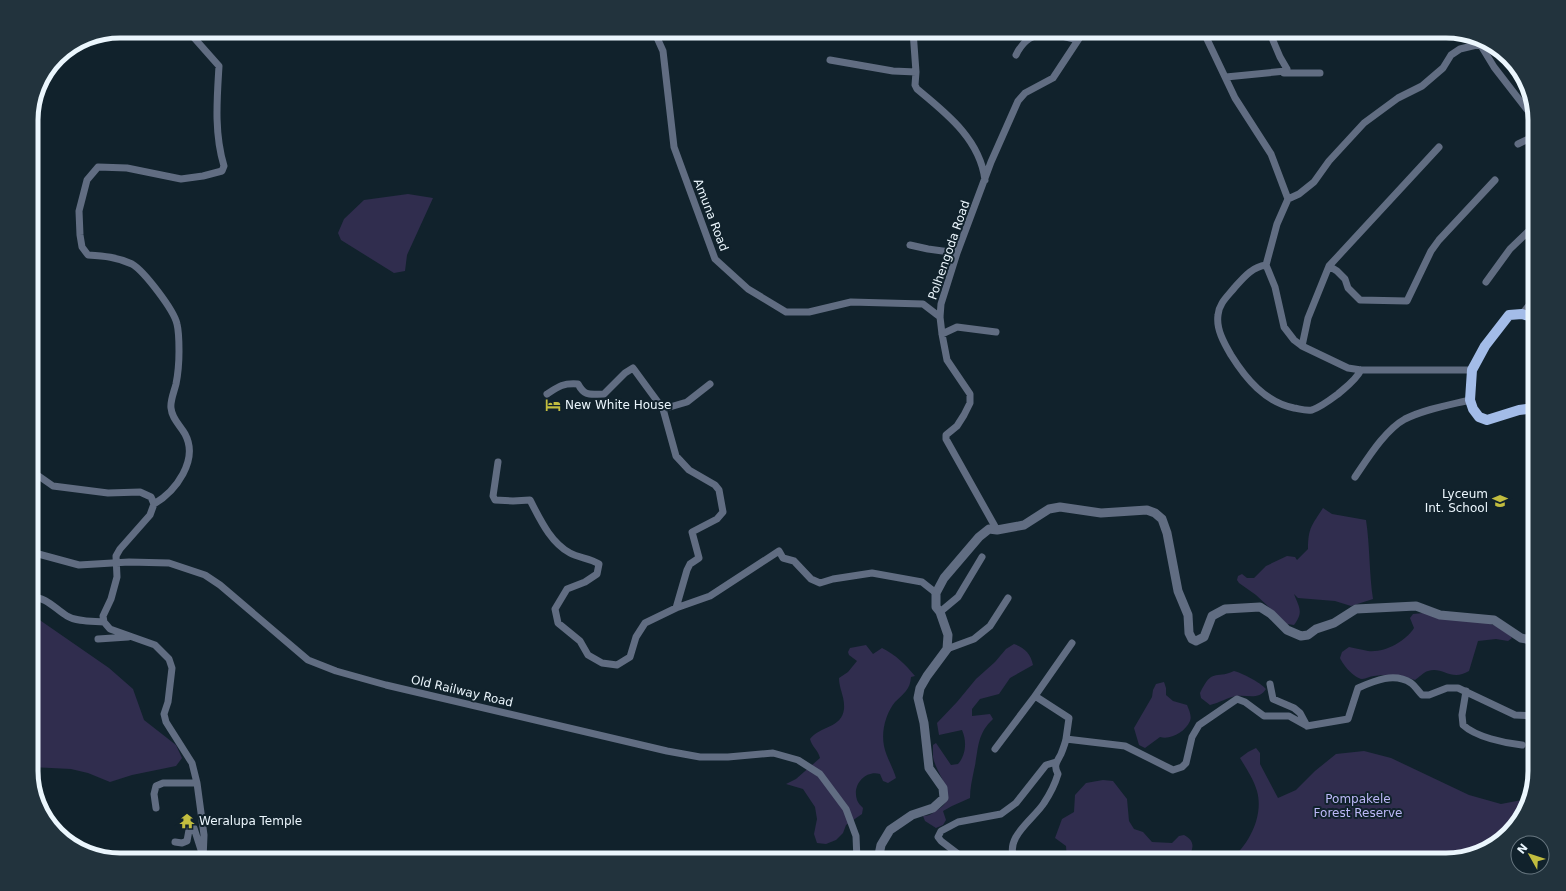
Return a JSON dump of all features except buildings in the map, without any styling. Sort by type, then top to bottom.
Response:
[{"type":"main road","points":[[1528,316],[1522,314],[1508,316],[1485,346],[1472,370],[1470,400],[1473,409],[1479,417],[1487,420],[1519,410],[1528,409]]},
{"type":"street","points":[[154,504],[166,498],[187,468],[190,446],[185,434],[173,417],[170,407],[176,382],[179,351],[177,323],[168,306],[142,272],[137,268],[109,256],[88,255],[82,247],[79,211],[87,180],[98,167],[127,168],[181,179],[202,176],[222,170],[224,166],[221,156],[216,112],[219,66],[194,38]]},
{"type":"street","name":"Amuna Road","points":[[657,38],[663,51],[674,147],[715,259],[748,289],[786,312],[809,312],[851,302],[923,304],[940,317]]},
{"type":"street","points":[[914,38],[916,72],[915,85],[917,89],[947,113],[962,130],[974,147],[983,167],[985,182]]},
{"type":"street","points":[[1016,55],[1020,46],[1031,38]]},
{"type":"street","points":[[1070,38],[1078,40]]},
{"type":"street","points":[[1206,38],[1235,98],[1271,154],[1288,200]]},
{"type":"street","points":[[1272,38],[1287,69],[1284,73]]},
{"type":"street","name":"Polhengoda Road","points":[[998,530],[946,439],[946,435],[957,426],[964,415],[970,403],[970,394],[947,360],[942,334],[940,304],[957,253],[985,182],[991,162],[1018,101],[1025,93],[1053,78],[1078,40]]},
{"type":"street","points":[[1472,370],[1361,370],[1348,368],[1302,346],[1294,340],[1284,327],[1275,287],[1266,265],[1277,224],[1288,200],[1299,194],[1314,182],[1329,161],[1364,123],[1398,98],[1422,86],[1443,68],[1451,55],[1460,48],[1479,44]]},
{"type":"street","points":[[1481,46],[1494,67],[1527,110]]},
{"type":"street","points":[[830,60],[893,71],[916,72]]},
{"type":"street","points":[[1226,77],[1284,73],[1320,73]]},
{"type":"street","points":[[1518,144],[1528,139]]},
{"type":"street","points":[[1302,346],[1308,318],[1329,266],[1439,147]]},
{"type":"street","points":[[1329,266],[1345,279],[1348,288],[1360,300],[1407,302],[1431,251],[1439,240],[1495,180]]},
{"type":"street","points":[[1486,282],[1510,249],[1528,234]]},
{"type":"street","points":[[910,245],[957,253]]},
{"type":"street","points":[[1266,265],[1258,266],[1246,275],[1221,304],[1218,315],[1218,326],[1227,348],[1238,366],[1254,386],[1265,395],[1286,406],[1306,410],[1313,409],[1328,401],[1350,384],[1361,370]]},
{"type":"street","points":[[1522,314],[1528,307]]},
{"type":"street","points":[[942,334],[957,327],[996,332]]},
{"type":"street","points":[[547,394],[561,385],[569,383],[578,384],[582,392],[586,394],[604,394],[625,373],[633,368],[663,409],[676,456],[689,470],[715,485],[719,490],[723,512],[717,519],[692,532],[699,558],[690,564],[687,570],[676,608]]},
{"type":"street","points":[[663,409],[687,402],[710,384]]},
{"type":"street","points":[[1355,477],[1389,432],[1405,420],[1428,411],[1470,400]]},
{"type":"street","points":[[498,462],[493,496],[495,500],[513,502],[530,500],[546,529],[557,544],[571,553],[600,564],[597,574],[585,582],[567,589],[556,609],[558,623],[580,641],[588,655],[602,663],[617,665],[630,656],[636,637],[645,624],[676,608],[710,596],[779,552],[783,558],[794,561],[811,579],[820,583],[833,579],[872,573],[922,582],[936,593]]},
{"type":"street","points":[[38,475],[53,486],[108,493],[140,492],[151,497],[154,504],[150,516],[120,548],[116,556],[117,578],[111,599],[103,616],[104,622],[110,630],[132,636],[155,645],[169,659],[172,668],[168,702],[164,714],[166,722],[192,763],[204,835],[203,853]]},
{"type":"street","points":[[879,853],[881,845],[890,830],[912,816],[934,808],[944,798],[943,788],[929,768],[924,723],[918,698],[920,688],[927,676],[947,649],[948,635],[940,612],[936,607],[936,593],[944,578],[979,537],[989,529],[998,530],[1024,525],[1049,509],[1060,507],[1101,513],[1147,510],[1155,513],[1162,519],[1167,532],[1178,590],[1188,615],[1189,633],[1192,639],[1196,641],[1204,637],[1212,616],[1225,609],[1260,607],[1271,614],[1286,630],[1301,636],[1308,635],[1334,623],[1356,609],[1416,606],[1440,614],[1494,620],[1521,638],[1528,639]]},
{"type":"street","name":"Old Railway Road","points":[[38,554],[79,565],[129,562],[169,563],[205,575],[220,585],[308,660],[336,671],[386,685],[667,751],[700,757],[728,757],[773,753],[798,760],[820,774],[846,809],[856,836],[857,853]]},
{"type":"street","points":[[940,612],[958,597],[982,557]]},
{"type":"street","points":[[38,598],[52,604],[66,616],[75,620],[104,622]]},
{"type":"street","points":[[947,649],[974,639],[990,626],[1008,598]]},
{"type":"street","points":[[98,639],[132,636]]},
{"type":"street","points":[[995,749],[1035,696],[1072,643]]},
{"type":"street","points":[[1066,739],[1125,746],[1173,770],[1182,767],[1186,763],[1192,737],[1199,725],[1237,699],[1245,702],[1264,716],[1289,716],[1307,726],[1348,719],[1358,688],[1381,679],[1400,678],[1411,683],[1422,695],[1428,695],[1448,688],[1458,688],[1515,714],[1528,715]]},
{"type":"street","points":[[1270,684],[1273,699],[1294,708],[1300,713],[1307,726]]},
{"type":"street","points":[[1466,691],[1462,715],[1463,725],[1470,731],[1508,743],[1522,745]]},
{"type":"street","points":[[1013,853],[1012,846],[1016,836],[1044,804],[1055,782],[1058,774],[1055,769],[1056,762],[1061,755],[1066,739],[1069,718],[1035,696]]},
{"type":"street","points":[[957,853],[938,837],[941,831],[958,822],[1001,814],[1016,803],[1046,765],[1056,762]]},
{"type":"street","points":[[156,808],[154,794],[156,786],[163,783],[196,783]]},
{"type":"street","points":[[175,842],[182,843],[187,841],[189,830],[192,827],[194,828],[202,853]]},
{"type":"green space","points":[[408,194],[433,198],[407,255],[405,271],[394,273],[341,240],[338,233],[344,219],[364,200]]},
{"type":"green space","points":[[1323,508],[1332,514],[1366,520],[1373,599],[1351,606],[1335,601],[1298,598],[1294,594],[1300,613],[1294,625],[1287,624],[1256,595],[1239,583],[1237,580],[1238,576],[1242,574],[1247,578],[1254,578],[1266,566],[1287,556],[1295,557],[1297,560],[1308,549],[1311,527]]},
{"type":"green space","points":[[1423,613],[1467,619],[1490,624],[1500,627],[1512,638],[1508,641],[1496,639],[1478,641],[1469,671],[1457,675],[1433,670],[1426,672],[1415,680],[1390,675],[1372,676],[1362,679],[1352,674],[1341,661],[1340,658],[1342,652],[1349,647],[1374,651],[1394,646],[1405,638],[1414,628],[1410,618],[1413,614]]},
{"type":"green space","points":[[38,619],[109,668],[133,689],[144,720],[176,745],[182,758],[176,766],[132,775],[110,782],[88,773],[71,769],[38,767]]},
{"type":"green space","points":[[1014,644],[1021,647],[1026,652],[1031,658],[1033,665],[1010,678],[999,694],[980,699],[972,709],[972,716],[990,714],[993,719],[984,731],[979,743],[971,784],[970,798],[943,811],[946,820],[943,825],[936,828],[925,821],[923,816],[929,815],[944,805],[947,799],[945,785],[933,757],[933,745],[936,743],[951,765],[958,764],[963,756],[965,748],[964,734],[962,730],[939,735],[937,723],[976,679],[995,662],[1006,649]]},
{"type":"green space","points":[[866,645],[873,654],[882,648],[892,654],[915,676],[911,677],[908,688],[889,711],[884,728],[883,740],[885,750],[896,778],[888,783],[883,781],[880,774],[874,773],[869,774],[861,780],[856,789],[856,794],[857,801],[863,808],[862,814],[846,825],[843,833],[836,840],[826,844],[817,843],[814,834],[817,819],[815,807],[803,789],[786,784],[796,779],[820,758],[810,739],[839,720],[842,715],[844,705],[839,678],[848,672],[857,661],[849,655],[848,652],[850,648]]},
{"type":"green space","points":[[1234,671],[1251,678],[1266,689],[1257,696],[1237,696],[1210,705],[1201,698],[1200,693],[1204,685],[1211,677]]},
{"type":"green space","points":[[1164,682],[1166,695],[1173,701],[1187,705],[1191,719],[1185,729],[1181,732],[1169,737],[1160,737],[1145,748],[1139,745],[1134,728],[1152,697],[1156,684]]},
{"type":"green space","name":"Pompakele Forest Reserve","points":[[1256,748],[1260,753],[1260,764],[1278,798],[1296,790],[1315,771],[1336,754],[1364,751],[1391,758],[1469,795],[1501,804],[1523,800],[1517,812],[1504,829],[1487,842],[1468,850],[1446,853],[1238,853],[1249,838],[1257,820],[1259,801],[1256,787],[1240,758]]},
{"type":"green space","points":[[1103,780],[1113,781],[1127,799],[1129,821],[1134,829],[1143,832],[1152,842],[1172,843],[1179,836],[1184,835],[1188,837],[1192,843],[1191,853],[1066,853],[1066,846],[1055,838],[1062,819],[1074,812],[1075,795],[1086,783]]},
{"type":"place","name":"New White House","points":[[553,405]]},
{"type":"place","name":"Lyceum Int. School","points":[[1500,501]]},
{"type":"place","name":"Weralupa Temple","points":[[187,821]]}]
